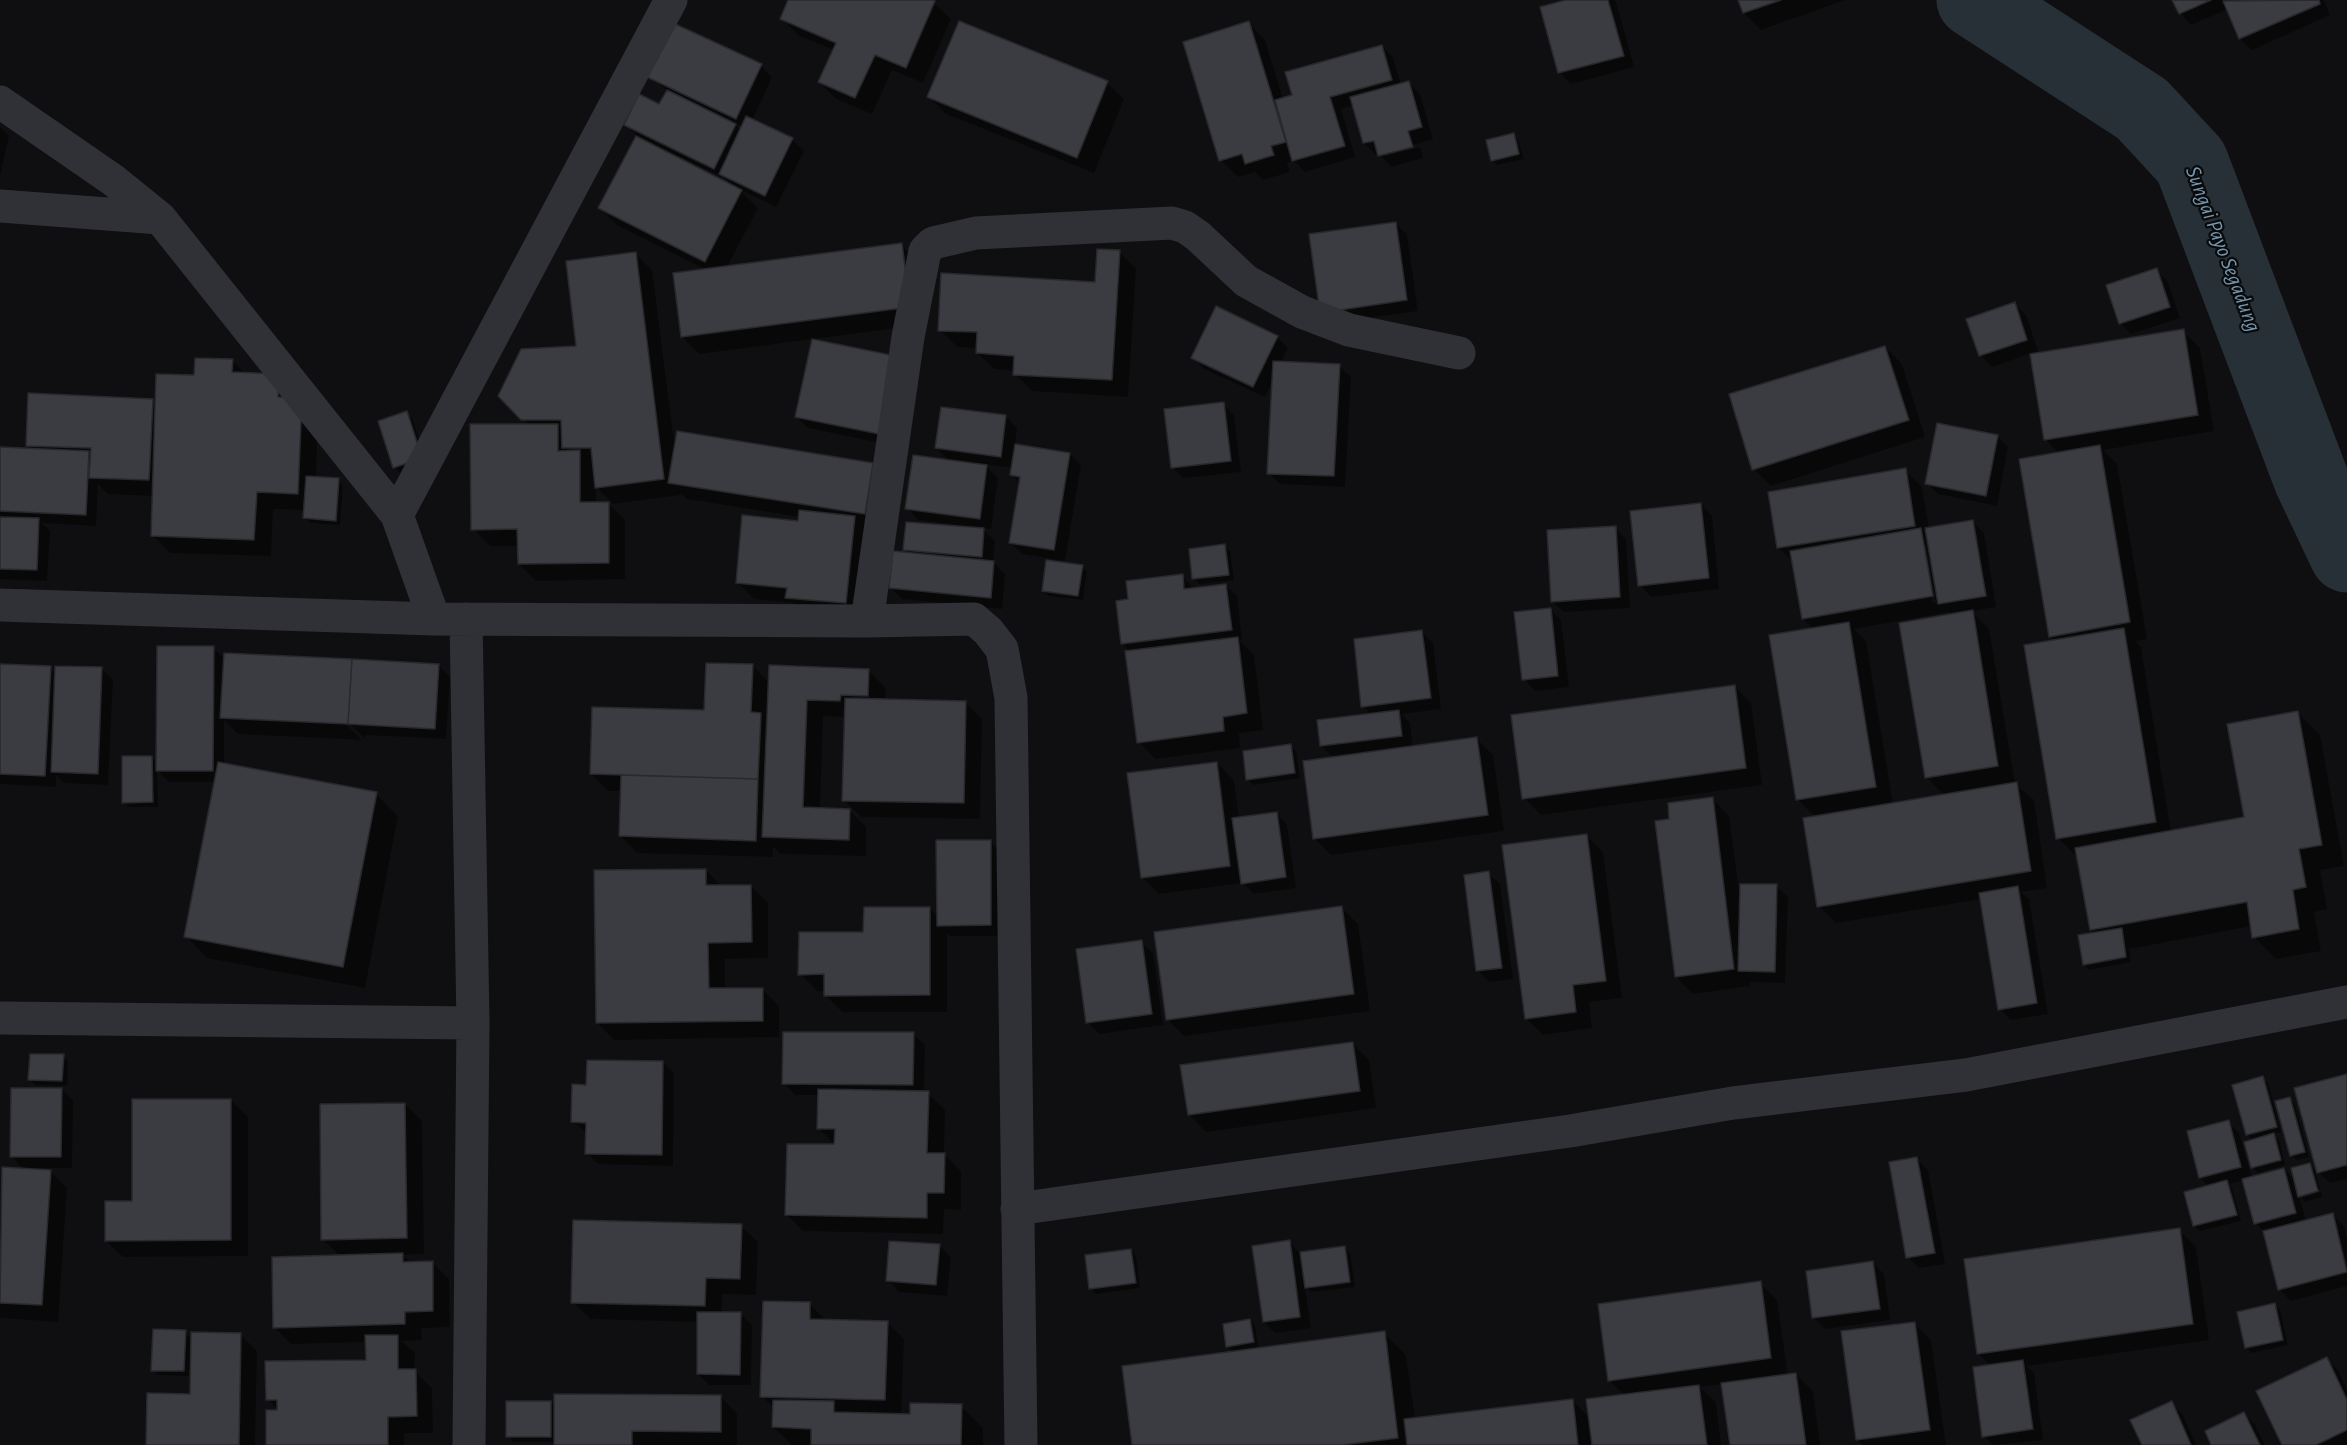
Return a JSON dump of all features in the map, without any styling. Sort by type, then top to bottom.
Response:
[{"type":"street","points":[[397,515],[671,0]]},
{"type":"street","points":[[0,102],[113,180],[160,218],[397,515],[434,619]]},
{"type":"street","points":[[0,206],[160,218]]},
{"type":"street","points":[[867,621],[908,338],[925,251],[933,243],[976,233],[1172,223],[1185,227],[1198,236],[1246,280],[1302,312],[1349,330],[1459,353]]},
{"type":"street","points":[[0,605],[434,619],[867,621],[974,619],[988,631],[1002,649],[1011,698],[1021,1445]]},
{"type":"street","points":[[466,619],[473,1023],[469,1445]]},
{"type":"street","points":[[1017,1209],[1570,1131],[1734,1103],[1966,1075],[2347,1002]]},
{"type":"street","points":[[0,1018],[473,1023]]},
{"type":"building","points":[[788,0],[935,1],[906,68],[875,55],[855,98],[818,82],[836,43],[780,19]]},
{"type":"building","points":[[1566,0],[1608,0],[1624,56],[1558,73],[1540,7]]},
{"type":"building","points":[[1738,0],[1781,0],[1743,13]]},
{"type":"building","points":[[2172,0],[2211,0],[2179,14]]},
{"type":"building","points":[[2319,0],[2320,4],[2239,39],[2223,1]]},
{"type":"building","points":[[959,21],[1108,81],[1077,158],[927,97]]},
{"type":"building","points":[[1249,21],[1286,142],[1271,146],[1274,155],[1245,164],[1242,154],[1219,161],[1183,42]]},
{"type":"building","points":[[673,23],[762,64],[736,119],[647,77]]},
{"type":"building","points":[[1382,45],[1392,80],[1330,97],[1345,146],[1292,161],[1275,100],[1292,95],[1285,72]]},
{"type":"building","points":[[1409,81],[1422,127],[1408,131],[1413,147],[1378,156],[1374,141],[1363,143],[1350,97]]},
{"type":"building","points":[[667,90],[736,124],[714,169],[624,125],[639,94],[659,104]]},
{"type":"building","points":[[746,116],[793,138],[765,196],[719,174]]},
{"type":"building","points":[[1514,133],[1519,154],[1491,161],[1486,140]]},
{"type":"building","points":[[636,136],[742,190],[705,262],[598,208]]},
{"type":"building","points":[[1396,222],[1407,300],[1320,313],[1309,234]]},
{"type":"building","points":[[902,243],[910,307],[681,337],[673,273]]},
{"type":"building","points":[[1097,249],[1120,250],[1112,380],[1013,375],[1014,356],[976,353],[977,332],[938,331],[941,273],[1095,282]]},
{"type":"building","points":[[636,252],[664,479],[595,488],[591,448],[562,448],[561,420],[521,420],[498,396],[521,349],[576,346],[566,261]]},
{"type":"building","points":[[2157,268],[2170,307],[2119,324],[2106,285]]},
{"type":"building","points":[[2015,302],[2027,340],[1979,356],[1966,319]]},
{"type":"building","points":[[1216,306],[1278,336],[1253,387],[1191,358]]},
{"type":"building","points":[[2184,329],[2198,415],[2044,440],[2030,354]]},
{"type":"building","points":[[812,339],[895,356],[879,434],[795,417]]},
{"type":"building","points":[[1885,346],[1909,420],[1752,470],[1729,394]]},
{"type":"building","points":[[195,358],[233,359],[232,372],[279,374],[278,397],[302,398],[298,494],[257,492],[254,540],[151,536],[156,374],[194,375]]},
{"type":"building","points":[[1273,361],[1340,364],[1334,476],[1267,474]]},
{"type":"building","points":[[28,393],[153,399],[149,480],[89,478],[91,448],[26,446]]},
{"type":"building","points":[[1224,402],[1231,461],[1171,468],[1164,409]]},
{"type":"building","points":[[941,407],[1006,415],[1001,457],[935,448]]},
{"type":"building","points":[[407,411],[422,458],[393,468],[378,421]]},
{"type":"building","points":[[1937,423],[1998,435],[1986,496],[1925,484]]},
{"type":"building","points":[[470,424],[558,424],[558,451],[580,450],[580,502],[609,502],[609,563],[518,564],[517,529],[471,530]]},
{"type":"building","points":[[677,431],[873,463],[865,514],[668,483]]},
{"type":"building","points":[[1015,444],[1070,453],[1054,550],[1009,543],[1020,477],[1010,475]]},
{"type":"building","points":[[2100,445],[2130,622],[2049,637],[2019,459]]},
{"type":"building","points":[[0,447],[89,451],[86,515],[0,511]]},
{"type":"building","points":[[913,455],[987,465],[980,519],[905,509]]},
{"type":"building","points":[[1906,468],[1915,526],[1777,548],[1768,492]]},
{"type":"building","points":[[306,476],[339,478],[336,521],[303,518]]},
{"type":"building","points":[[1701,503],[1709,578],[1638,586],[1630,511]]},
{"type":"building","points":[[799,510],[855,516],[846,603],[785,598],[787,588],[736,583],[742,515],[798,521]]},
{"type":"building","points":[[0,517],[39,518],[37,570],[0,569]]},
{"type":"building","points":[[1973,520],[1986,596],[1938,604],[1925,528]]},
{"type":"building","points":[[906,522],[984,528],[982,557],[903,550]]},
{"type":"building","points":[[1616,526],[1620,597],[1551,602],[1547,530]]},
{"type":"building","points":[[1921,528],[1933,596],[1802,619],[1790,551]]},
{"type":"building","points":[[1225,544],[1229,575],[1192,579],[1189,549]]},
{"type":"building","points":[[893,551],[994,561],[991,598],[889,588]]},
{"type":"building","points":[[1046,560],[1083,565],[1078,596],[1042,591]]},
{"type":"building","points":[[1183,574],[1184,589],[1226,584],[1232,630],[1121,644],[1116,601],[1128,599],[1126,581]]},
{"type":"building","points":[[1551,608],[1558,676],[1522,680],[1514,612]]},
{"type":"building","points":[[1973,610],[1998,766],[1925,778],[1899,623]]},
{"type":"building","points":[[1849,622],[1876,787],[1796,800],[1769,635]]},
{"type":"building","points":[[2124,628],[2156,822],[2056,839],[2024,645]]},
{"type":"building","points":[[1422,630],[1431,698],[1361,707],[1354,639]]},
{"type":"building","points":[[1238,637],[1247,713],[1223,717],[1224,731],[1137,743],[1125,651]]},
{"type":"building","points":[[157,646],[214,646],[213,771],[156,771]]},
{"type":"building","points":[[224,653],[352,659],[348,724],[220,718]]},
{"type":"building","points":[[352,659],[439,664],[435,729],[348,724]]},
{"type":"building","points":[[706,663],[753,664],[751,712],[761,713],[758,779],[590,774],[592,707],[704,710]]},
{"type":"building","points":[[0,664],[51,666],[45,776],[0,774]]},
{"type":"building","points":[[769,665],[869,669],[868,696],[841,695],[840,701],[807,700],[803,807],[850,809],[849,840],[762,837]]},
{"type":"building","points":[[55,666],[102,667],[98,774],[51,772]]},
{"type":"building","points":[[1735,685],[1746,768],[1522,799],[1511,715]]},
{"type":"building","points":[[845,698],[966,701],[964,803],[842,801]]},
{"type":"building","points":[[1399,710],[1402,736],[1320,746],[1317,720]]},
{"type":"building","points":[[2298,711],[2322,845],[2299,849],[2306,887],[2293,890],[2299,929],[2252,938],[2247,902],[2090,930],[2075,848],[2244,817],[2227,724]]},
{"type":"building","points":[[1477,737],[1488,815],[1313,839],[1303,761]]},
{"type":"building","points":[[1291,744],[1295,773],[1246,780],[1243,751]]},
{"type":"building","points":[[122,756],[152,756],[153,802],[122,803]]},
{"type":"building","points":[[218,762],[377,792],[343,967],[184,937]]},
{"type":"building","points":[[1217,762],[1230,866],[1141,878],[1127,773]]},
{"type":"building","points":[[621,775],[758,779],[756,841],[619,836]]},
{"type":"building","points":[[2017,782],[2031,871],[1817,907],[1803,818]]},
{"type":"building","points":[[1713,797],[1734,969],[1675,977],[1655,821],[1669,819],[1668,803]]},
{"type":"building","points":[[1277,812],[1286,877],[1241,884],[1232,818]]},
{"type":"building","points":[[1587,834],[1606,981],[1573,985],[1576,1012],[1525,1019],[1502,845]]},
{"type":"building","points":[[936,840],[991,840],[991,925],[937,926]]},
{"type":"building","points":[[706,869],[706,885],[751,885],[752,942],[708,943],[709,988],[763,988],[763,1021],[596,1023],[594,870]]},
{"type":"building","points":[[1489,871],[1502,968],[1476,971],[1464,875]]},
{"type":"building","points":[[1740,884],[1777,884],[1775,972],[1738,971]]},
{"type":"building","points":[[2018,886],[2037,1003],[1998,1010],[1979,893]]},
{"type":"building","points":[[1342,906],[1354,994],[1166,1020],[1154,932]]},
{"type":"building","points":[[864,907],[930,907],[930,995],[824,996],[824,974],[798,975],[799,932],[863,932]]},
{"type":"building","points":[[2122,928],[2126,957],[2083,965],[2078,935]]},
{"type":"building","points":[[1142,940],[1152,1014],[1086,1023],[1076,949]]},
{"type":"building","points":[[783,1032],[914,1032],[913,1085],[782,1084]]},
{"type":"building","points":[[1353,1042],[1360,1091],[1188,1115],[1180,1065]]},
{"type":"building","points":[[30,1054],[64,1054],[62,1081],[28,1080]]},
{"type":"building","points":[[587,1060],[663,1061],[662,1155],[585,1154],[586,1123],[571,1122],[572,1084],[586,1085]]},
{"type":"building","points":[[2347,1074],[2347,1165],[2317,1173],[2294,1088]]},
{"type":"building","points":[[2263,1076],[2277,1127],[2246,1135],[2232,1085]]},
{"type":"building","points":[[11,1088],[62,1088],[61,1157],[10,1157]]},
{"type":"building","points":[[818,1089],[929,1091],[927,1153],[945,1153],[944,1193],[927,1193],[927,1218],[785,1215],[787,1144],[834,1144],[835,1129],[817,1129]]},
{"type":"building","points":[[2290,1097],[2305,1152],[2290,1156],[2275,1101]]},
{"type":"building","points":[[132,1099],[231,1099],[231,1240],[105,1241],[105,1201],[132,1201]]},
{"type":"building","points":[[405,1103],[407,1238],[321,1240],[320,1104]]},
{"type":"building","points":[[2229,1120],[2241,1167],[2199,1178],[2187,1131]]},
{"type":"building","points":[[2274,1133],[2281,1160],[2251,1168],[2244,1142]]},
{"type":"building","points":[[1917,1157],[1935,1253],[1906,1258],[1889,1162]]},
{"type":"building","points":[[2310,1163],[2318,1191],[2298,1197],[2291,1168]]},
{"type":"building","points":[[2,1167],[51,1170],[42,1305],[0,1303]]},
{"type":"building","points":[[2284,1168],[2296,1213],[2254,1224],[2242,1179]]},
{"type":"building","points":[[2227,1180],[2237,1215],[2193,1226],[2184,1192]]},
{"type":"building","points":[[2333,1213],[2347,1272],[2278,1290],[2263,1231]]},
{"type":"building","points":[[573,1220],[742,1224],[740,1279],[706,1278],[705,1306],[571,1303]]},
{"type":"building","points":[[2180,1228],[2193,1324],[1977,1354],[1964,1259]]},
{"type":"building","points":[[1290,1240],[1300,1317],[1263,1322],[1252,1246]]},
{"type":"building","points":[[889,1241],[940,1244],[936,1285],[886,1281]]},
{"type":"building","points":[[1345,1246],[1350,1282],[1305,1288],[1300,1252]]},
{"type":"building","points":[[1131,1249],[1136,1283],[1089,1289],[1085,1255]]},
{"type":"building","points":[[403,1253],[403,1262],[433,1261],[433,1311],[405,1312],[405,1324],[273,1328],[272,1257]]},
{"type":"building","points":[[1873,1261],[1880,1309],[1812,1318],[1806,1271]]},
{"type":"building","points":[[1761,1281],[1771,1358],[1608,1381],[1598,1304]]},
{"type":"building","points":[[763,1301],[810,1302],[810,1319],[888,1321],[885,1400],[760,1397]]},
{"type":"building","points":[[2275,1303],[2283,1340],[2245,1348],[2237,1312]]},
{"type":"building","points":[[697,1312],[741,1312],[740,1375],[697,1374]]},
{"type":"building","points":[[1250,1319],[1254,1342],[1226,1347],[1223,1324]]},
{"type":"building","points":[[1915,1322],[1930,1430],[1856,1440],[1841,1331]]},
{"type":"building","points":[[153,1329],[186,1330],[184,1371],[151,1371]]},
{"type":"building","points":[[1385,1331],[1398,1438],[1342,1445],[1132,1445],[1122,1366]]},
{"type":"building","points":[[191,1332],[241,1333],[239,1445],[146,1445],[147,1393],[190,1394]]},
{"type":"building","points":[[365,1335],[398,1335],[398,1369],[416,1369],[417,1416],[388,1417],[388,1445],[266,1445],[266,1410],[277,1410],[277,1400],[266,1400],[265,1361],[366,1360]]},
{"type":"building","points":[[2327,1357],[2347,1400],[2347,1430],[2316,1445],[2282,1445],[2256,1391]]},
{"type":"building","points":[[2023,1360],[2033,1429],[1982,1437],[1973,1367]]},
{"type":"building","points":[[1796,1373],[1806,1445],[1730,1445],[1721,1383]]},
{"type":"building","points":[[1699,1385],[1707,1445],[1592,1445],[1586,1399]]},
{"type":"building","points":[[554,1394],[721,1395],[721,1432],[632,1431],[632,1445],[554,1445]]},
{"type":"building","points":[[1573,1399],[1578,1445],[1407,1445],[1404,1419]]},
{"type":"building","points":[[773,1400],[834,1401],[834,1412],[910,1414],[910,1403],[962,1404],[961,1445],[811,1445],[811,1429],[772,1427]]},
{"type":"building","points":[[506,1401],[551,1401],[551,1437],[506,1437]]},
{"type":"building","points":[[2172,1401],[2191,1445],[2142,1445],[2130,1420]]},
{"type":"building","points":[[2244,1412],[2260,1445],[2211,1445],[2205,1431]]},
{"type":"waterway","name":"Sungai Payo Segadung","points":[[1974,0],[2142,109],[2191,162],[2311,479],[2347,555]]}]
